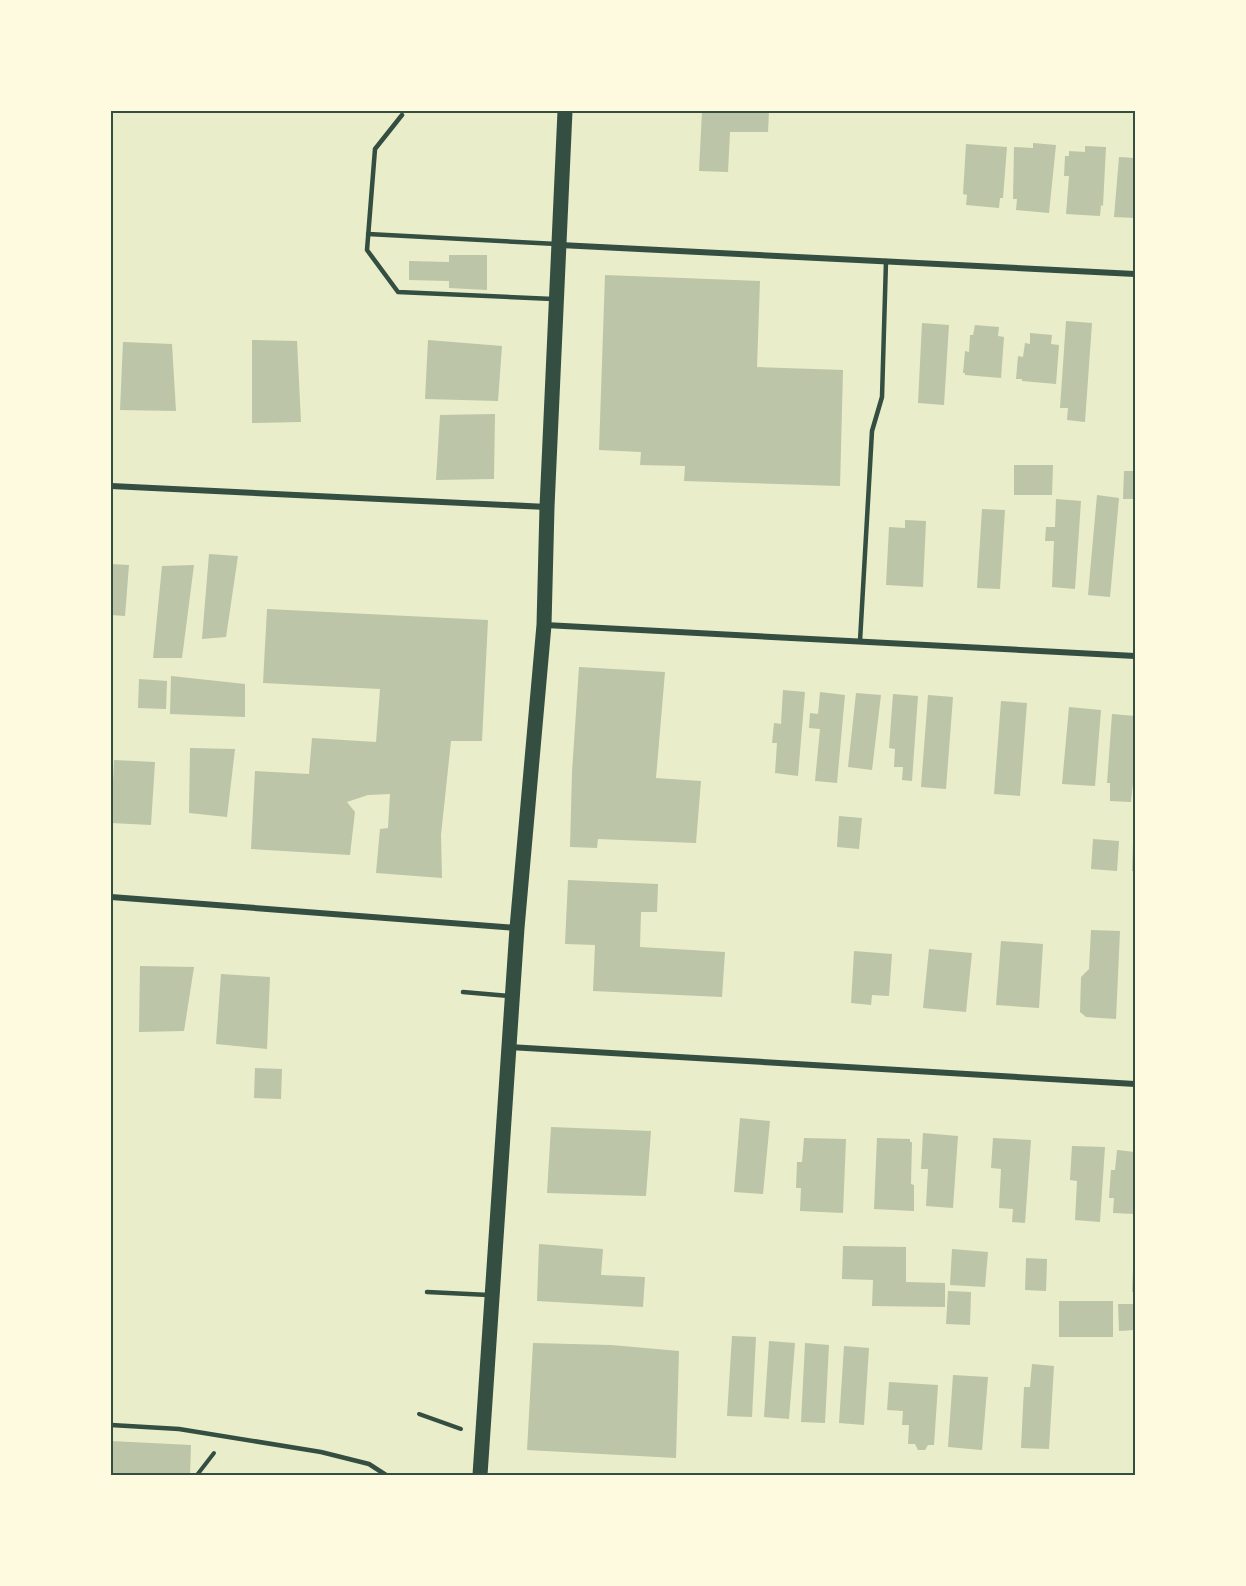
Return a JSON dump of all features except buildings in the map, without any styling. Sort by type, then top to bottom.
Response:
[{"type":"main road","points":[[480,1475],[517,928],[544,625],[546,507],[565,111]]},
{"type":"street","points":[[560,245],[1135,274]]},
{"type":"street","points":[[111,486],[546,507]]},
{"type":"street","points":[[544,625],[1135,656]]},
{"type":"street","points":[[111,897],[517,928]]},
{"type":"street","points":[[509,1047],[1135,1084]]},
{"type":"lane","points":[[402,116],[375,149],[367,250],[398,292],[557,299]]},
{"type":"lane","points":[[368,234],[560,245]]},
{"type":"lane","points":[[860,641],[872,430],[882,397],[886,261]]},
{"type":"lane","points":[[463,992],[512,997]]},
{"type":"lane","points":[[427,1293],[491,1295]]},
{"type":"lane","points":[[111,1425],[179,1429],[321,1452],[369,1464],[386,1475]]},
{"type":"path","points":[[419,1414],[482,1436]]}]
